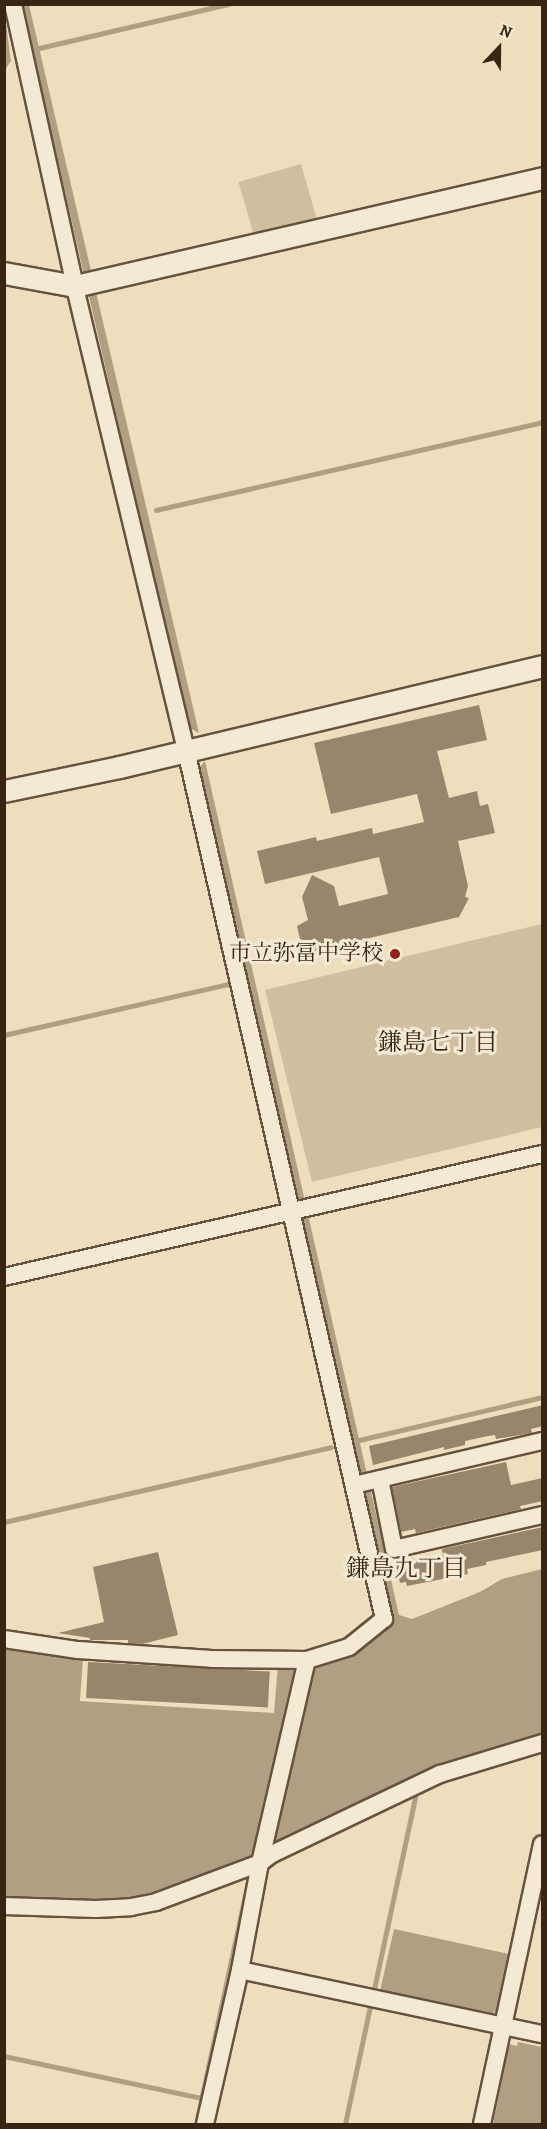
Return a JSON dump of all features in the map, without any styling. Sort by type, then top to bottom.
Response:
[{"type":"street","points":[[4,1639],[78,1650],[307,1662],[349,1647],[384,1620],[289,1212],[186,750],[75,286],[13,4]]},
{"type":"street","points":[[4,273],[75,286],[543,178]]},
{"type":"street","points":[[4,790],[186,750],[543,666]]},
{"type":"street","points":[[4,1277],[543,1154]]},
{"type":"street","points":[[354,1485],[543,1441]]},
{"type":"street","points":[[377,1480],[394,1549],[543,1515]]},
{"type":"street","points":[[205,2124],[240,1970],[261,1860],[307,1662]]},
{"type":"street","points":[[4,1906],[96,1909],[131,1907],[156,1902],[261,1860],[440,1774],[543,1743]]},
{"type":"street","points":[[482,2124],[543,1844]]},
{"type":"street","points":[[240,1970],[543,2034]]},
{"type":"shaded area","points":[[22,5],[29,5],[199,733],[188,727]]},
{"type":"shaded area","points":[[301,164],[318,222],[255,240],[239,182]]},
{"type":"shaded area","points":[[205,761],[399,1615],[412,1619],[480,1592],[502,1579],[542,1569],[542,1738],[253,1859],[245,1859],[143,1898],[113,1902],[5,1900],[4,1646],[83,1658],[80,1701],[274,1713],[278,1665],[339,1658],[374,1638],[391,1621],[198,769]]},
{"type":"shaded area","points":[[542,924],[542,1127],[312,1182],[265,990]]},
{"type":"shaded area","points":[[394,1929],[509,1954],[496,2011],[490,2015],[380,1991]]},
{"type":"shaded area","points":[[518,2042],[542,2047],[542,2124],[493,2124],[509,2044],[517,2046]]},
{"type":"building","points":[[479,705],[487,740],[437,751],[449,798],[477,791],[480,806],[488,804],[495,833],[458,841],[468,886],[465,897],[469,898],[459,917],[310,952],[308,946],[302,948],[297,926],[308,920],[302,897],[312,875],[334,886],[339,906],[388,894],[379,857],[265,884],[257,851],[316,837],[317,841],[372,828],[373,834],[424,822],[417,794],[331,814],[314,743]]},
{"type":"building","points":[[543,1405],[543,1426],[531,1429],[532,1433],[496,1439],[495,1435],[488,1436],[465,1441],[465,1445],[444,1450],[444,1447],[373,1465],[369,1446]]},
{"type":"building","points":[[506,1462],[511,1485],[543,1478],[543,1501],[520,1506],[521,1509],[416,1533],[415,1529],[401,1532],[392,1487]]},
{"type":"building","points":[[543,1527],[543,1550],[486,1562],[486,1565],[467,1569],[468,1574],[407,1586],[406,1582],[400,1583],[395,1561],[413,1558],[414,1562],[443,1556],[442,1549]]},
{"type":"building","points":[[158,1552],[178,1635],[142,1644],[128,1643],[128,1640],[90,1640],[90,1638],[58,1633],[104,1622],[93,1567]]},
{"type":"building","points":[[88,1662],[270,1672],[268,1707],[86,1698]]},
{"type":"waterway","points":[[35,49],[229,4]]},
{"type":"waterway","points":[[4,26],[8,60],[4,67]]},
{"type":"waterway","points":[[156,510],[542,422]]},
{"type":"waterway","points":[[4,1035],[228,984]]},
{"type":"waterway","points":[[355,1441],[542,1397]]},
{"type":"waterway","points":[[4,1522],[331,1447]]},
{"type":"waterway","points":[[374,1989],[415,1797]]},
{"type":"waterway","points":[[196,2124],[248,1881]]},
{"type":"waterway","points":[[345,2124],[370,2006]]},
{"type":"waterway","points":[[4,2056],[201,2098]]},
{"type":"place","name":"市立弥冨中学校","points":[[395,954]]},
{"type":"district","name":"鎌島七丁目","points":[[438,1043]]},
{"type":"district","name":"鎌島九丁目","points":[[406,1569]]}]
